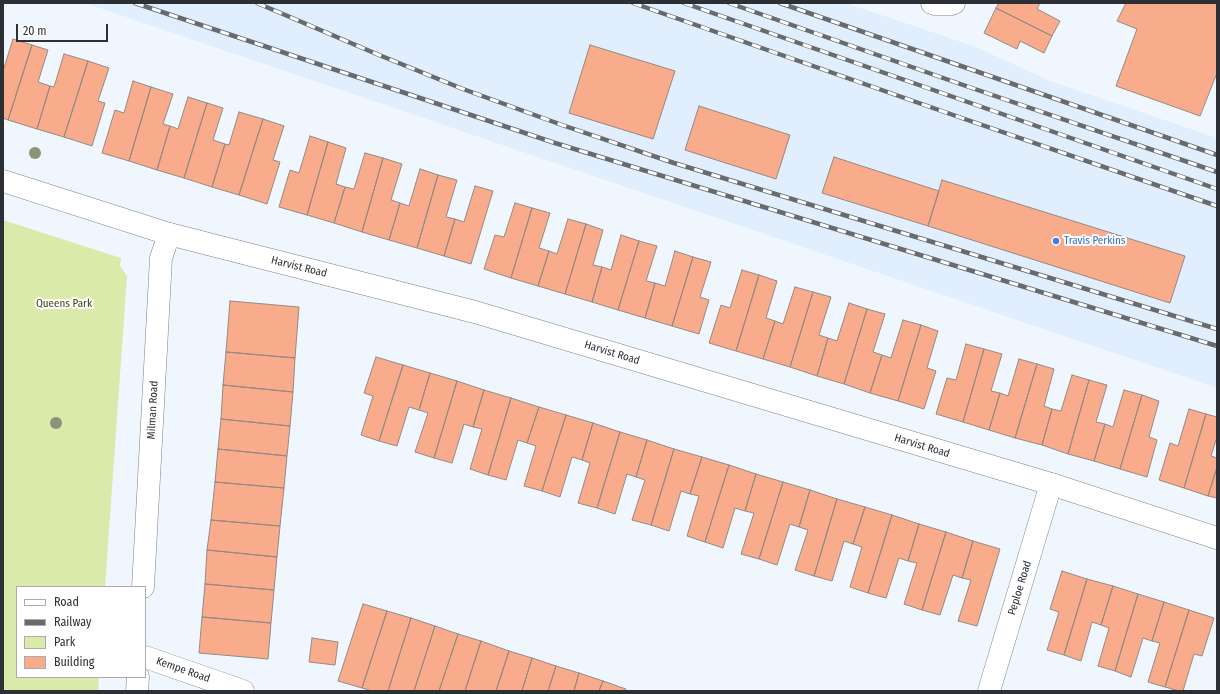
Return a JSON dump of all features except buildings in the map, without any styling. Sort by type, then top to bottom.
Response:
[{"type":"main road","points":[[932,3],[954,3]]},
{"type":"main road","name":"Harvist Road","points":[[3,181],[169,234],[475,312],[1051,484],[1217,538]]},
{"type":"main road","name":"Milman Road","points":[[143,586],[161,258],[169,234]]},
{"type":"main road","name":"Peploe Road","points":[[989,691],[1051,484]]},
{"type":"main road","name":"Kempe Road","points":[[146,657],[243,691]]},
{"type":"main road","points":[[137,691],[138,678]]},
{"type":"shaded area","points":[[85,3],[846,3],[976,47],[1050,81],[1217,138],[1217,388]]},
{"type":"green space","name":"Queens Park","points":[[3,220],[121,258],[120,266],[127,276],[105,586],[16,586],[16,678],[99,678],[98,691],[3,691]]},
{"type":"railway","points":[[135,3],[555,143],[1217,346]]},
{"type":"railway","points":[[257,3],[463,89],[562,125],[674,163],[1217,329]]},
{"type":"railway","points":[[633,3],[1217,206]]},
{"type":"railway","points":[[684,3],[1217,189]]},
{"type":"railway","points":[[729,3],[1217,172]]},
{"type":"railway","points":[[780,3],[1217,155]]},
{"type":"place","name":"Travis Perkins","points":[[1056,241]]}]
